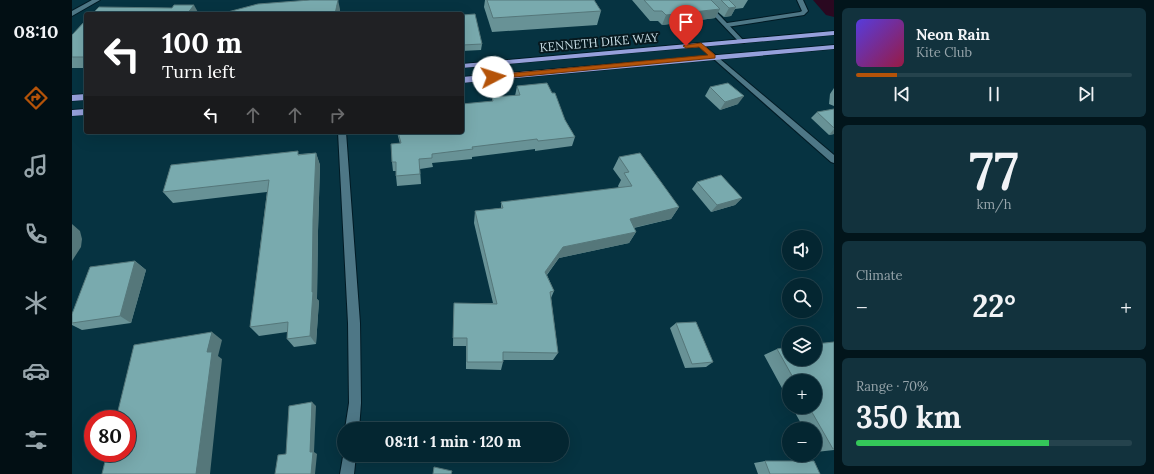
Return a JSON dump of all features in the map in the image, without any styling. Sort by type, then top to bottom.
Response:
[{"type":"highway","name":"KENNETH DIKE WAY","points":[[464,66],[834,33]]},
{"type":"highway","name":"KENNETH DIKE WAY","points":[[464,80],[834,47]]},
{"type":"highway","points":[[572,56],[578,69]]},
{"type":"highway","points":[[490,63],[493,77]]},
{"type":"highway","points":[[72,98],[84,97]]},
{"type":"highway","points":[[72,113],[84,112]]},
{"type":"street","points":[[72,14],[97,0]]},
{"type":"street","points":[[702,0],[742,42]]},
{"type":"street","points":[[727,25],[802,14],[805,8],[800,0]]},
{"type":"street","points":[[701,45],[713,57],[758,93],[834,160]]},
{"type":"street","points":[[342,134],[354,323],[355,403],[353,422]]},
{"type":"street","points":[[347,474],[348,462]]},
{"type":"building","points":[[310,0],[338,0],[335,12],[228,12],[258,4]]},
{"type":"building","points":[[487,0],[594,0],[601,11],[493,18]]},
{"type":"building","points":[[644,0],[711,0],[720,9],[666,15],[662,11],[654,11]]},
{"type":"building","points":[[721,0],[729,0],[736,7],[729,8]]},
{"type":"building","points":[[174,5],[194,5],[189,12],[94,12],[99,7],[172,8]]},
{"type":"building","points":[[475,14],[482,44],[464,45],[464,15]]},
{"type":"building","points":[[84,22],[84,57],[72,57],[72,35]]},
{"type":"building","points":[[547,83],[552,93],[555,93],[565,120],[575,137],[538,141],[537,139],[472,147],[473,149],[432,154],[432,158],[419,159],[420,174],[396,176],[396,162],[392,162],[391,144],[401,143],[399,134],[464,134],[464,104],[493,101],[492,97],[520,95],[517,86]]},
{"type":"building","points":[[728,83],[744,96],[725,102],[710,87]]},
{"type":"building","points":[[834,109],[834,128],[817,112]]},
{"type":"building","points":[[298,151],[298,155],[316,153],[313,220],[313,292],[310,336],[287,339],[288,322],[250,327],[269,180],[163,192],[171,165]]},
{"type":"building","points":[[640,153],[679,207],[630,219],[636,232],[563,247],[545,272],[554,291],[550,292],[558,353],[503,352],[503,362],[467,362],[467,338],[453,338],[454,303],[497,304],[475,211],[503,208],[501,202],[632,186],[624,173],[629,172],[619,157]]},
{"type":"building","points":[[721,175],[742,198],[717,205],[697,182]]},
{"type":"building","points":[[135,261],[120,316],[72,323],[72,314],[90,267]]},
{"type":"building","points":[[696,322],[713,362],[692,364],[676,323]]},
{"type":"building","points":[[212,332],[207,352],[212,352],[196,474],[102,474],[105,462],[136,462],[136,410],[118,410],[134,345]]},
{"type":"building","points":[[834,342],[834,449],[822,430],[822,422],[818,422],[813,414],[822,414],[822,374],[791,374],[787,366],[822,366],[822,343]]},
{"type":"building","points":[[782,348],[782,358],[777,349]]},
{"type":"building","points":[[312,402],[310,452],[313,452],[311,474],[275,474],[278,455],[286,454],[289,406]]},
{"type":"building","points":[[765,461],[814,462],[820,474],[770,474]]},
{"type":"building","points":[[434,467],[452,471],[451,474],[433,474]]},
{"type":"waterway","points":[[824,0],[834,10]]},
{"type":"route","points":[[493,77],[713,57],[701,45],[686,46]]}]
